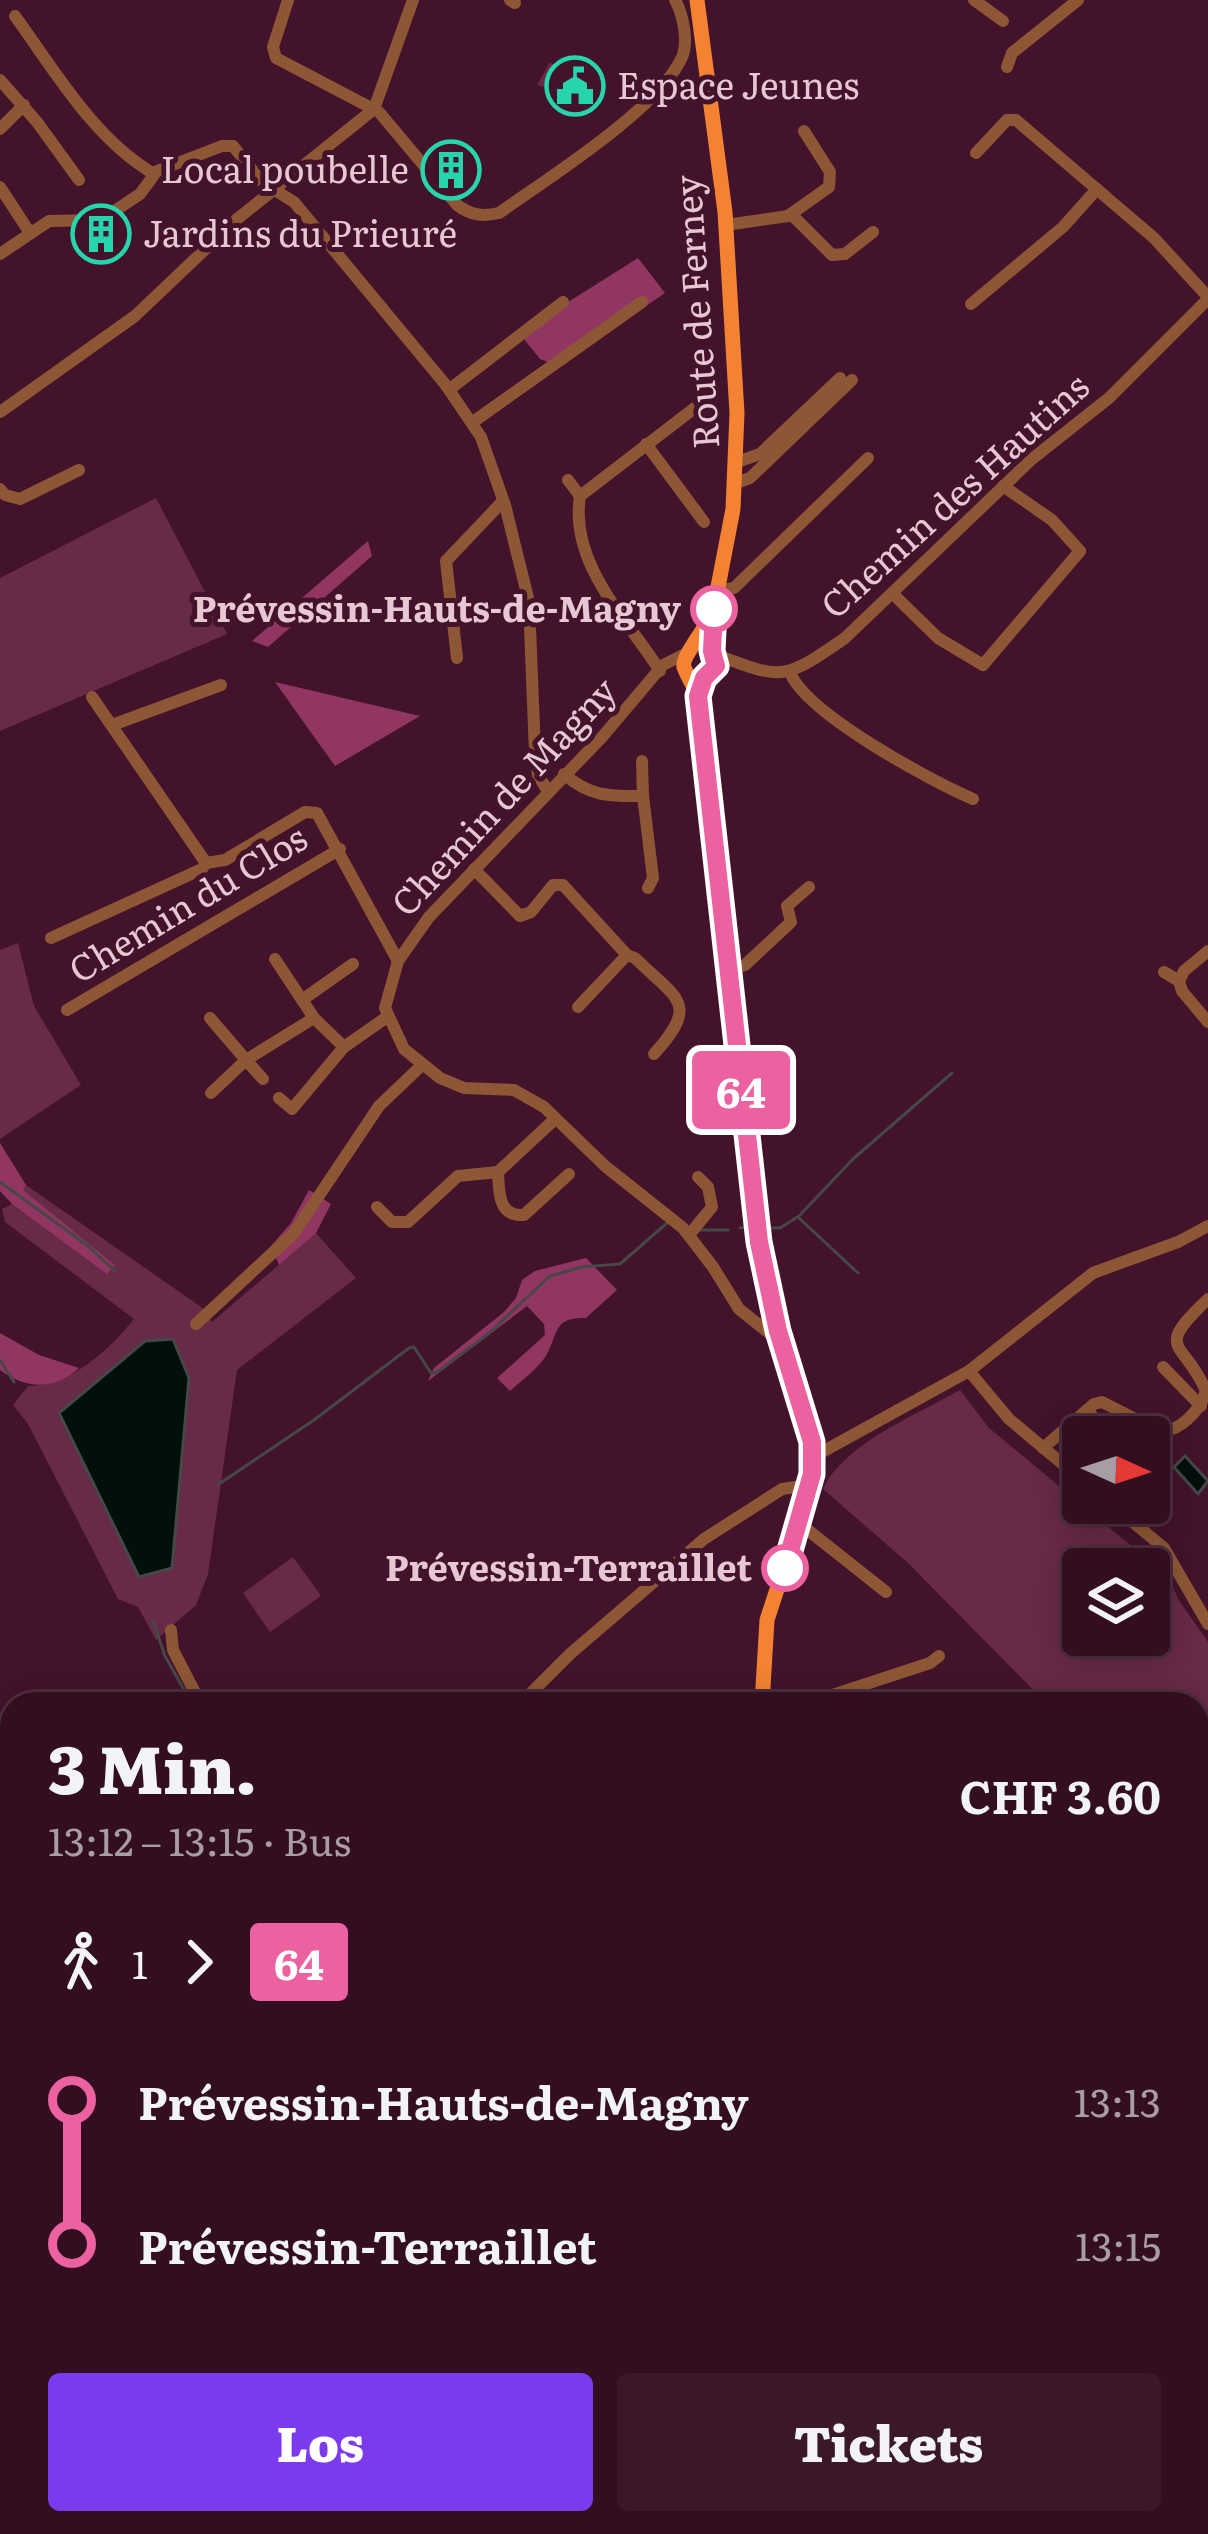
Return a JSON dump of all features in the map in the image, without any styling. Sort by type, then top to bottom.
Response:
[{"type":"main road","name":"Route de Ferney","points":[[698,2],[726,226],[737,462],[718,591],[702,651]]},
{"type":"main road","points":[[702,651],[698,696],[759,1242],[778,1331],[808,1418],[813,1457],[799,1523],[766,1629],[764,1692]]},
{"type":"main road","points":[[698,675],[716,666],[702,651]]},
{"type":"street","points":[[288,0],[273,47],[276,58],[374,109],[457,205],[476,215],[499,213],[653,99],[684,52],[682,18],[675,0]]},
{"type":"street","points":[[0,412],[135,316],[236,220],[374,109],[413,0]]},
{"type":"street","points":[[974,0],[1003,21]]},
{"type":"street","points":[[1007,68],[1012,53],[1078,0]]},
{"type":"street","points":[[15,16],[82,108],[137,164],[154,174]]},
{"type":"street","points":[[0,80],[79,180]]},
{"type":"street","points":[[0,129],[24,105]]},
{"type":"street","points":[[976,153],[1007,120],[1016,120],[1154,238],[1207,304]]},
{"type":"street","points":[[726,226],[791,214],[829,187],[832,180],[804,130]]},
{"type":"street","points":[[0,254],[57,218],[101,220],[140,194],[154,174],[227,145],[233,146],[262,182],[294,202],[473,422],[503,501],[529,602],[536,766],[548,791]]},
{"type":"street","points":[[0,187],[30,233]]},
{"type":"street","points":[[971,304],[1063,227],[1097,189]]},
{"type":"street","points":[[791,214],[832,255],[845,254],[873,232]]},
{"type":"street","points":[[450,389],[563,302]]},
{"type":"street","points":[[473,422],[642,302]]},
{"type":"street","name":"Chemin des Hautins","points":[[790,672],[845,638],[1003,486],[1091,414],[1207,304]]},
{"type":"street","points":[[736,483],[750,478],[846,379],[760,454],[737,462]]},
{"type":"street","points":[[580,496],[712,390]]},
{"type":"street","points":[[646,444],[704,522]]},
{"type":"street","points":[[718,591],[734,588],[868,458]]},
{"type":"street","points":[[0,489],[20,499],[79,470]]},
{"type":"street","points":[[568,480],[580,496],[583,539],[604,592],[660,671]]},
{"type":"street","points":[[893,594],[938,638],[983,665],[1080,551],[1052,520],[1003,486]]},
{"type":"street","points":[[457,658],[446,561],[503,501]]},
{"type":"street","points":[[702,651],[742,668],[790,672],[806,698],[934,782],[973,799]]},
{"type":"street","name":"Chemin de Magny","points":[[387,1018],[387,999],[398,961],[413,936],[668,660],[702,651]]},
{"type":"street","name":"Chemin de Magny","points":[[660,671],[676,668],[698,675]]},
{"type":"street","points":[[698,675],[742,668]]},
{"type":"street","points":[[115,724],[221,685]]},
{"type":"street","name":"Chemin du Clos","points":[[92,697],[206,862]]},
{"type":"street","points":[[642,761],[652,878],[648,888]]},
{"type":"street","points":[[564,774],[597,796],[644,796]]},
{"type":"street","name":"Chemin du Clos","points":[[206,862],[225,860],[313,810],[340,849],[362,900],[398,961]]},
{"type":"street","name":"Chemin du Clos","points":[[67,1010],[340,849]]},
{"type":"street","name":"Chemin du Clos","points":[[51,938],[202,869],[206,862]]},
{"type":"street","points":[[474,869],[520,916],[531,912],[553,885],[563,885],[635,958],[681,1006],[677,1028],[654,1054]]},
{"type":"street","points":[[727,970],[745,965],[791,922],[788,906],[809,887]]},
{"type":"street","points":[[1179,981],[1208,951]]},
{"type":"street","points":[[578,1006],[627,955]]},
{"type":"street","points":[[275,959],[314,1018],[344,1047]]},
{"type":"street","points":[[302,1000],[353,964]]},
{"type":"street","points":[[1164,972],[1179,981],[1208,1022]]},
{"type":"street","points":[[209,1018],[263,1079]]},
{"type":"street","points":[[211,1093],[246,1060],[314,1018]]},
{"type":"street","points":[[279,1098],[292,1109],[344,1047],[387,1018],[404,1049],[458,1087],[524,1094],[689,1234],[755,1325],[769,1333],[778,1331]]},
{"type":"street","points":[[196,1324],[294,1233],[379,1106],[422,1065]]},
{"type":"street","points":[[377,1207],[392,1222],[408,1222],[458,1176],[498,1172],[555,1119]]},
{"type":"street","points":[[498,1172],[499,1199],[517,1216],[524,1215],[568,1174]]},
{"type":"street","points":[[689,1234],[712,1207],[708,1187],[698,1177]]},
{"type":"street","points":[[813,1457],[969,1371],[1093,1273],[1208,1226]]},
{"type":"street","points":[[1043,1448],[1102,1402],[1169,1432],[1201,1406],[1204,1384],[1182,1355],[1176,1337],[1179,1327],[1208,1299]]},
{"type":"street","points":[[1163,1367],[1201,1406]]},
{"type":"street","points":[[969,1371],[1009,1419],[1062,1464]]},
{"type":"street","points":[[1087,1410],[1092,1416]]},
{"type":"street","points":[[532,1692],[704,1539],[782,1490],[809,1485]]},
{"type":"street","points":[[799,1523],[886,1592]]},
{"type":"street","points":[[1136,1524],[1164,1548],[1208,1624]]},
{"type":"street","points":[[171,1630],[172,1650],[195,1692]]},
{"type":"street","points":[[842,1692],[939,1657]]},
{"type":"street","points":[[862,1692],[910,1676]]},
{"type":"shaded area","points":[[550,62],[571,79],[563,91],[537,85]]},
{"type":"shaded area","points":[[638,258],[665,293],[559,366],[540,359],[519,333]]},
{"type":"shaded area","points":[[156,498],[227,634],[0,731],[0,578]]},
{"type":"shaded area","points":[[368,541],[372,556],[268,647],[252,641]]},
{"type":"shaded area","points":[[275,682],[420,716],[335,766]]},
{"type":"shaded area","points":[[18,943],[34,1006],[81,1085],[0,1139],[0,950]]},
{"type":"shaded area","points":[[0,1143],[26,1185],[23,1190],[115,1265],[107,1274],[0,1191]]},
{"type":"shaded area","points":[[26,1185],[204,1309],[212,1322],[316,1233],[356,1278],[237,1370],[208,1574],[196,1605],[156,1640],[138,1607],[118,1599],[28,1424],[13,1405],[28,1386],[59,1380],[87,1364],[134,1319],[5,1222],[2,1209],[12,1204],[107,1273],[114,1264],[22,1190]]},
{"type":"shaded area","points":[[309,1190],[331,1204],[316,1233],[279,1265],[271,1246],[291,1223]]},
{"type":"shaded area","points":[[586,1258],[617,1290],[586,1318],[563,1323],[544,1359],[510,1391],[497,1378],[545,1335],[544,1324],[527,1306],[428,1381],[434,1368],[504,1312],[522,1280],[535,1271]]},
{"type":"shaded area","points":[[0,1333],[39,1355],[79,1368],[50,1384],[19,1381],[0,1370]]},
{"type":"shaded area","points":[[173,1339],[189,1378],[172,1568],[139,1577],[59,1413],[145,1341]]},
{"type":"shaded area","points":[[960,1390],[989,1428],[1062,1488],[1062,1524],[1105,1524],[1134,1548],[1062,1548],[1062,1656],[1170,1656],[1170,1579],[1208,1642],[1208,1692],[1035,1692],[908,1563],[823,1489],[864,1444]]},
{"type":"shaded area","points":[[1185,1456],[1208,1481],[1198,1494],[1174,1467]]},
{"type":"shaded area","points":[[293,1557],[321,1596],[270,1632],[243,1593]]},
{"type":"waterway","points":[[770,1228],[780,1228],[799,1216],[853,1159],[952,1073]]},
{"type":"waterway","points":[[0,1182],[115,1271]]},
{"type":"waterway","points":[[799,1218],[858,1273]]},
{"type":"waterway","points":[[219,1484],[409,1348],[414,1347],[431,1373],[437,1372],[488,1334],[550,1276],[620,1264],[667,1223]]},
{"type":"waterway","points":[[740,1228],[746,1227]]},
{"type":"waterway","points":[[701,1230],[728,1230]]},
{"type":"waterway","points":[[0,1360],[14,1382]]},
{"type":"waterway","points":[[153,1621],[185,1692]]},
{"type":"bus line","name":"64","points":[[714,609],[716,666],[704,678],[698,696],[746,1139],[769,1296],[812,1442],[812,1474],[785,1568]]},
{"type":"place","name":"Espace Jeunes","points":[[575,86]]},
{"type":"place","name":"Local poubelle","points":[[451,170]]},
{"type":"place","name":"Jardins du Prieuré","points":[[101,234]]},
{"type":"place","name":"Prévessin-Hauts-de-Magny","points":[[714,609]]},
{"type":"place","name":"Prévessin-Terraillet","points":[[785,1568]]}]
